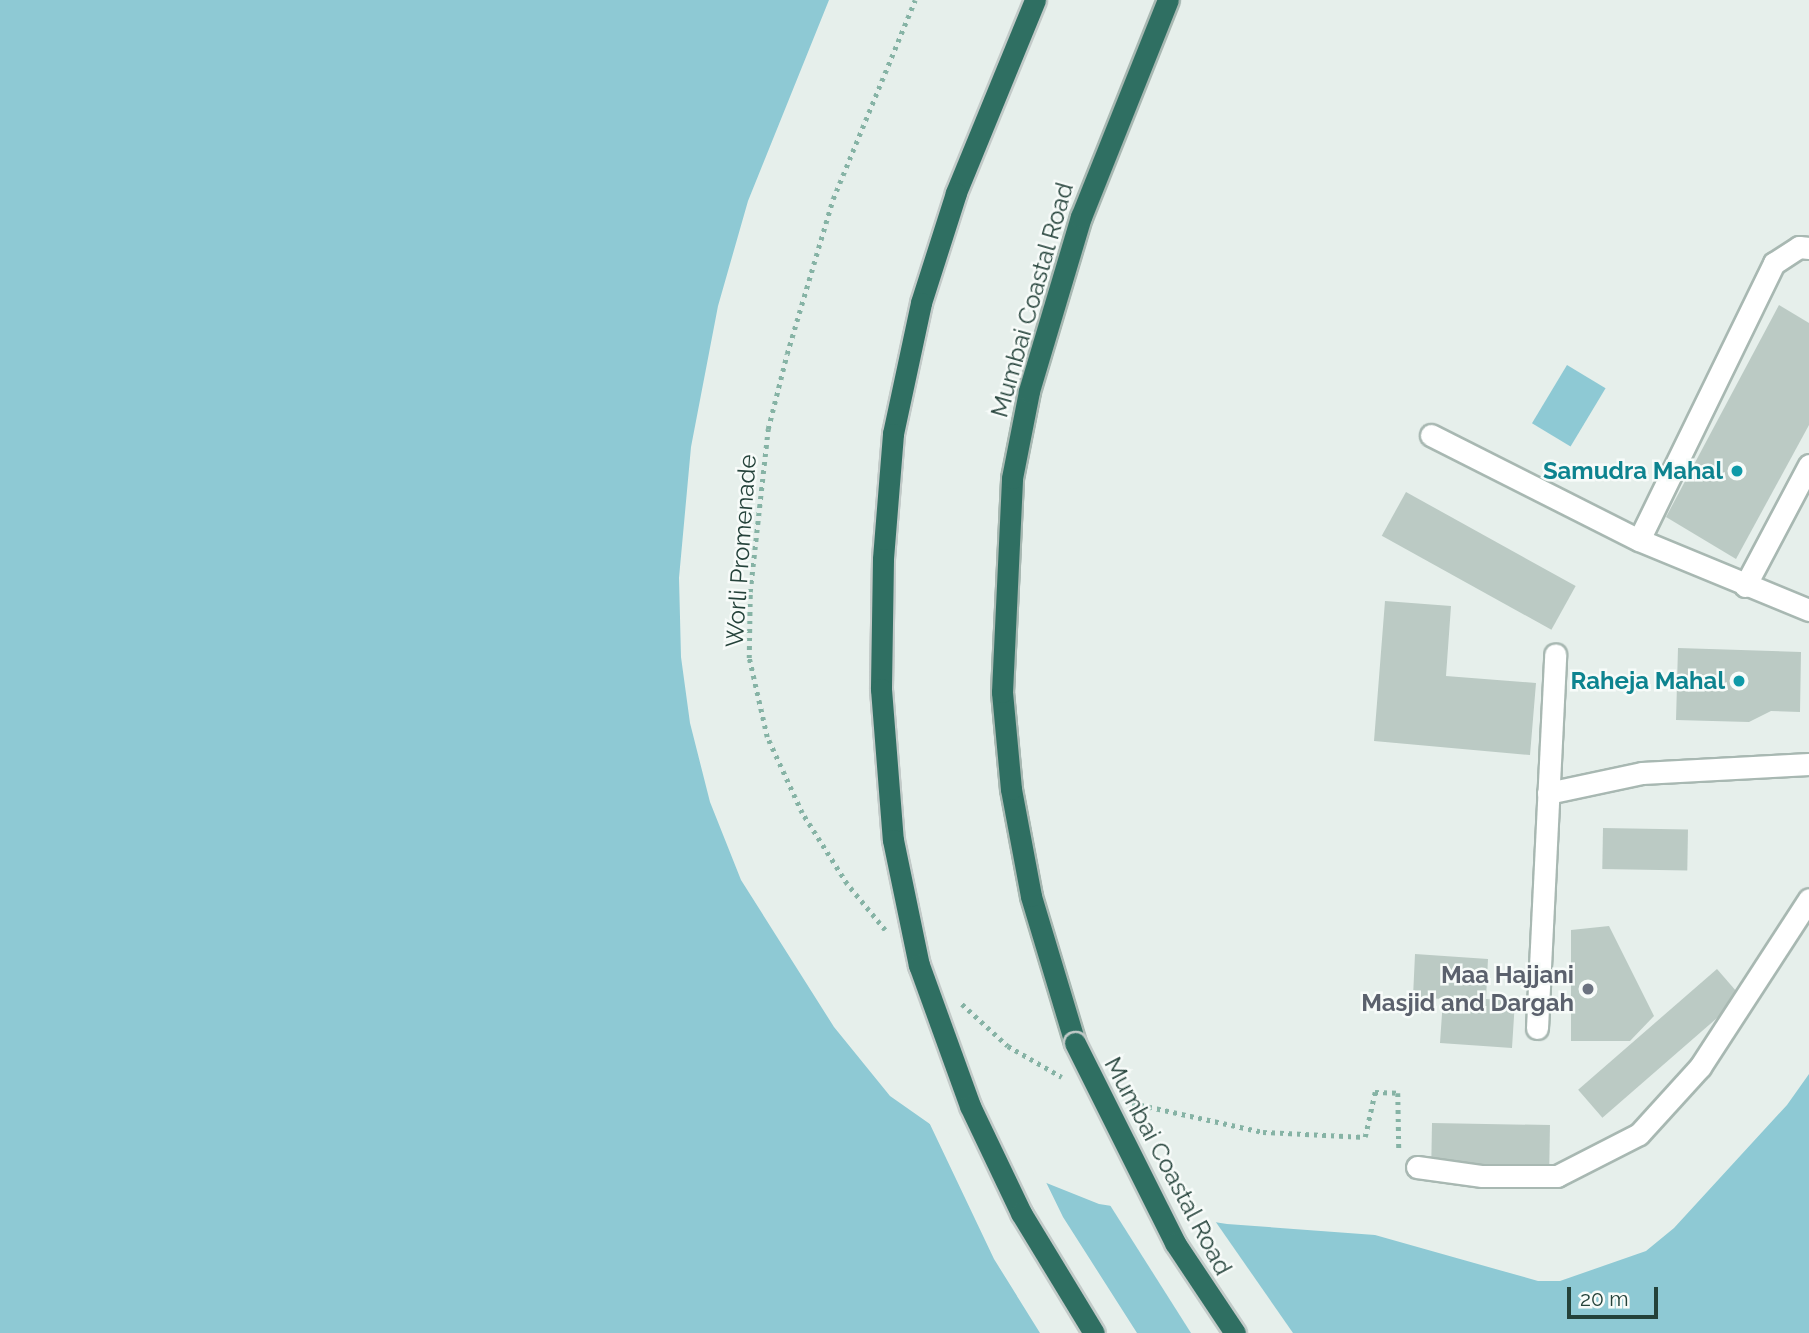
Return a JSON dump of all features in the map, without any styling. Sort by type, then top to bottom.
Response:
[{"type":"highway","points":[[1035,0],[956,193],[921,303],[893,434],[883,559],[881,689],[893,840],[919,965],[970,1106],[1021,1213],[1094,1333]]},
{"type":"highway","name":"Mumbai Coastal Road","points":[[1168,0],[1081,217],[1029,391],[1012,478],[1003,692],[1011,789],[1031,896],[1080,1057],[1175,1243],[1235,1333]]},
{"type":"street","points":[[1639,540],[1774,263],[1799,247],[1809,248]]},
{"type":"street","points":[[1431,435],[1639,540],[1745,586],[1809,610]]},
{"type":"street","points":[[1745,586],[1809,465]]},
{"type":"street","points":[[1537,1028],[1555,654]]},
{"type":"street","points":[[1548,793],[1642,773],[1809,764]]},
{"type":"street","points":[[1417,1167],[1482,1176],[1557,1176],[1639,1134],[1700,1067],[1809,899]]},
{"type":"path","name":"Worli Promenade","points":[[887,933],[846,884],[802,813],[767,737],[750,658],[750,592],[768,429],[787,354],[833,199],[915,0]]},
{"type":"path","points":[[956,999],[1008,1046],[1065,1079]]},
{"type":"path","points":[[1128,1101],[1166,1114],[1263,1132],[1365,1137],[1375,1092],[1398,1093],[1399,1166],[1417,1167]]},
{"type":"water","points":[[0,0],[829,0],[748,201],[718,306],[691,447],[679,578],[681,657],[690,723],[710,802],[741,880],[834,1027],[890,1096],[947,1136],[1019,1172],[1099,1204],[1227,1224],[1375,1235],[1538,1281],[1560,1281],[1646,1251],[1674,1228],[1787,1105],[1809,1074],[1809,1333],[0,1333]]},
{"type":"water","points":[[1567,365],[1606,388],[1571,446],[1532,423]]},
{"type":"pier","points":[[927,1118],[949,1133],[1044,1178],[1063,1217],[1137,1333],[1040,1333],[994,1259]]},
{"type":"pier","points":[[1108,1202],[1213,1218],[1293,1333],[1191,1333]]},
{"type":"building","name":"Samudra Mahal","points":[[1779,305],[1809,323],[1809,425],[1736,559],[1666,517]]},
{"type":"building","points":[[1406,492],[1576,586],[1551,630],[1382,536]]},
{"type":"building","points":[[1385,601],[1451,606],[1446,676],[1536,683],[1530,755],[1374,741]]},
{"type":"building","name":"Raheja Mahal","points":[[1678,648],[1801,652],[1800,712],[1771,711],[1749,722],[1676,720]]},
{"type":"building","points":[[1603,828],[1688,829],[1687,870],[1602,869]]},
{"type":"building","name":"Maa Hajjani Masjid and Dargah","points":[[1609,926],[1654,1016],[1630,1041],[1571,1041],[1571,930]]},
{"type":"building","points":[[1415,954],[1488,959],[1486,999],[1515,1001],[1512,1048],[1440,1043],[1443,999],[1413,997]]},
{"type":"building","points":[[1717,969],[1741,997],[1602,1118],[1578,1090]]},
{"type":"building","points":[[1432,1123],[1550,1125],[1549,1168],[1431,1166]]},
{"type":"place","name":"Samudra Mahal","points":[[1737,471]]},
{"type":"place","name":"Raheja Mahal","points":[[1739,681]]},
{"type":"place","name":"Maa Hajjani Masjid and Dargah","points":[[1588,989]]}]
